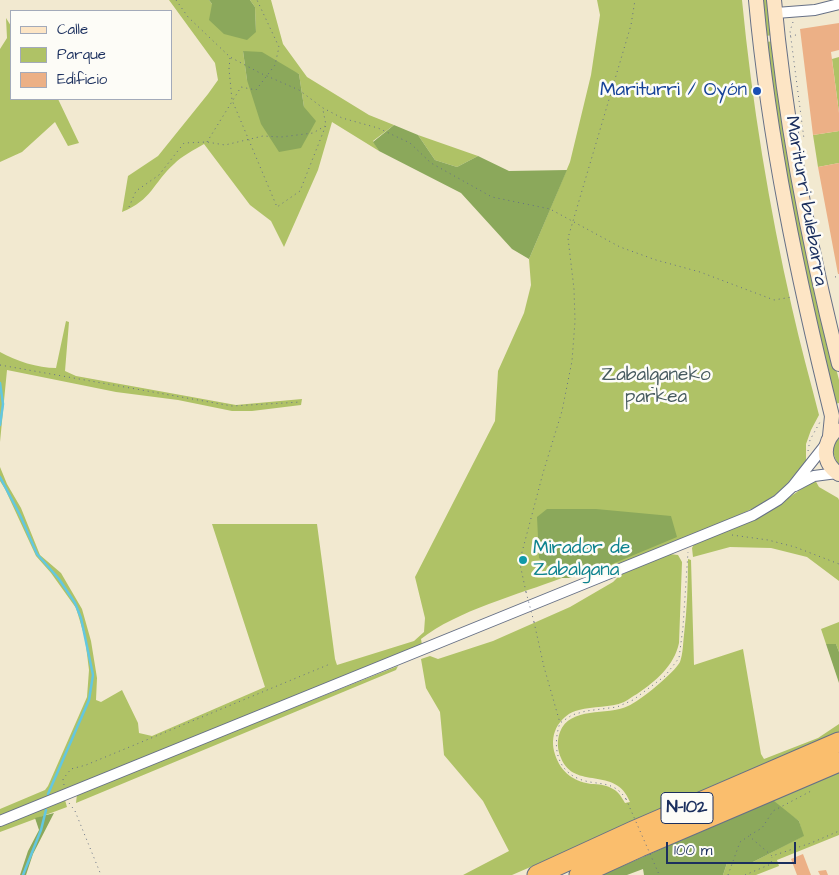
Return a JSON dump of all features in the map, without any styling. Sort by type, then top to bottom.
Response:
[{"type":"highway","name":"N-102","points":[[537,875],[633,831],[839,742]]},
{"type":"highway","name":"N-102","points":[[579,875],[839,762]]},
{"type":"main road","name":"Mariturri bulebarra","points":[[756,0],[766,88],[781,186],[803,295],[832,416],[832,436],[825,452],[827,460],[838,474]]},
{"type":"main road","name":"Mariturri bulebarra","points":[[775,6],[800,182],[818,274],[839,364]]},
{"type":"street","points":[[775,6],[793,12],[815,10],[839,4]]},
{"type":"street","points":[[0,821],[752,515],[778,500],[792,487],[832,436]]},
{"type":"street","points":[[792,487],[814,476],[838,474]]},
{"type":"path","points":[[176,0],[188,18],[230,57],[298,90],[323,108],[342,118],[378,128],[410,143],[431,163],[492,196],[550,210],[620,247],[656,260],[700,272],[774,300],[793,297]]},
{"type":"path","points":[[207,142],[241,87],[256,90],[274,65],[279,47],[257,0]]},
{"type":"path","points":[[635,0],[631,24],[568,238],[574,290],[575,321],[572,361],[562,411],[543,473],[520,564],[544,667],[560,723],[555,745],[558,756],[563,767],[578,779],[609,785],[620,790],[626,799],[659,875]]},
{"type":"path","points":[[793,12],[794,21],[790,31],[805,144]]},
{"type":"path","points":[[230,57],[229,69],[232,100],[277,207],[300,191],[326,125],[323,108]]},
{"type":"path","points":[[129,208],[136,191],[159,175],[184,143],[207,142],[224,145],[263,136],[281,137],[313,133],[326,125]]},
{"type":"path","points":[[835,277],[839,276]]},
{"type":"path","points":[[0,365],[232,406],[302,402]]},
{"type":"path","points":[[812,461],[808,449],[810,440],[822,417]]},
{"type":"path","points":[[712,532],[768,540],[795,547],[839,564]]},
{"type":"path","points":[[560,723],[572,715],[617,707],[634,700],[664,676],[679,658],[683,627],[688,541]]},
{"type":"path","points":[[728,875],[740,842],[762,828],[773,811],[813,790]]},
{"type":"path","points":[[772,856],[839,831]]},
{"type":"path","points":[[749,836],[772,856]]},
{"type":"path","points":[[744,875],[771,864],[772,856]]},
{"type":"green space","points":[[169,0],[209,0],[212,4],[256,32],[255,7],[250,0],[271,0],[283,44],[307,77],[369,115],[394,125],[373,141],[379,151],[332,122],[318,170],[284,247],[271,221],[250,205],[204,144],[177,161],[146,197],[122,212],[128,176],[158,156],[208,94],[218,80],[215,63]],"holes":[[[243,51],[299,74],[304,107],[247,80]]]},
{"type":"green space","points":[[209,0],[250,0],[255,7],[256,32],[247,40],[224,34],[209,20],[212,4]]},
{"type":"green space","name":"Zabalganeko parkea","points":[[597,0],[742,0],[756,116],[776,232],[792,308],[819,415],[806,444],[806,461],[781,491],[758,506],[724,522],[609,568],[605,567],[569,578],[562,578],[470,612],[435,629],[421,639],[422,645],[0,816],[0,809],[45,790],[48,786],[87,697],[89,670],[85,638],[76,608],[51,573],[36,556],[0,481],[0,467],[7,484],[21,508],[40,555],[61,573],[82,609],[91,641],[97,678],[96,700],[101,702],[122,690],[138,723],[139,733],[152,736],[265,687],[212,524],[317,524],[337,665],[414,641],[424,632],[425,618],[415,577],[495,421],[498,371],[524,313],[531,285],[529,259],[570,162],[591,75],[600,15]]},
{"type":"green space","points":[[762,0],[770,0],[774,35],[765,36]]},
{"type":"green space","points":[[6,18],[10,24],[10,100],[58,100],[79,143],[68,146],[55,122],[22,152],[0,162],[0,49],[7,38]]},
{"type":"green space","points":[[775,41],[818,299],[839,380],[839,403],[835,404],[794,227],[766,42]]},
{"type":"green space","points":[[243,51],[262,52],[299,74],[304,107],[316,121],[301,148],[279,152],[261,124],[247,80]]},
{"type":"green space","points":[[839,57],[839,113],[832,59]]},
{"type":"green space","points":[[394,125],[418,135],[435,160],[457,167],[478,156],[509,171],[567,170],[529,259],[512,249],[461,193],[379,151],[373,142]]},
{"type":"green space","points":[[839,131],[839,163],[818,167],[813,135]]},
{"type":"green space","points":[[418,135],[478,156],[457,167],[435,160]]},
{"type":"green space","points":[[66,321],[69,322],[65,371],[76,376],[236,405],[302,399],[301,405],[252,411],[232,411],[178,400],[116,392],[7,370],[0,442],[0,352],[27,363],[56,368]]},
{"type":"green space","points":[[839,436],[839,465],[833,451]]},
{"type":"green space","points":[[815,480],[819,487],[839,500],[839,581],[807,557],[771,548],[730,547],[693,557],[692,548],[694,544],[764,514]]},
{"type":"green space","points":[[547,509],[596,509],[671,516],[677,537],[605,567],[569,578],[562,578],[539,558],[537,517]]},
{"type":"green space","points":[[669,554],[678,555],[682,562],[679,643],[677,651],[669,666],[657,678],[626,701],[619,704],[575,711],[562,720],[555,731],[553,744],[556,758],[567,774],[577,780],[611,788],[619,793],[625,803],[630,802],[624,791],[615,784],[575,774],[567,768],[559,751],[559,735],[565,724],[572,718],[628,706],[640,699],[677,667],[683,648],[687,607],[688,559],[691,560],[694,665],[743,649],[761,754],[764,759],[818,738],[839,724],[839,732],[512,875],[463,875],[509,851],[483,801],[444,755],[440,712],[426,688],[421,659],[430,656],[438,659],[493,641],[570,607],[613,582],[620,575]]},
{"type":"green space","points":[[839,622],[839,652],[836,644],[826,644],[821,629]]},
{"type":"green space","points":[[826,644],[836,644],[839,652],[839,683]]},
{"type":"green space","points":[[398,666],[396,670],[76,803],[77,794]]},
{"type":"green space","points":[[839,771],[839,835],[777,860],[779,866],[756,875],[723,875],[727,863],[751,863],[803,836],[799,821],[770,801]]},
{"type":"green space","points":[[65,800],[67,807],[0,832],[0,826]]},
{"type":"green space","points":[[770,801],[774,801],[799,821],[804,836],[751,863],[727,863],[723,875],[644,875],[643,869],[627,875],[602,875]]},
{"type":"green space","points":[[54,813],[33,854],[26,875],[20,875],[28,851],[39,830],[35,818]]},
{"type":"building","points":[[839,23],[839,50],[831,52],[839,113],[839,131],[813,135],[800,29]]},
{"type":"building","points":[[839,163],[839,274],[838,274],[818,167]]},
{"type":"building","points":[[803,854],[811,875],[797,875],[791,859]]},
{"type":"building","points":[[826,870],[828,875],[820,875],[818,871]]},
{"type":"waterway","points":[[0,383],[3,404],[0,425]]},
{"type":"waterway","points":[[0,477],[20,515],[37,554],[59,579],[75,603],[81,618],[93,675],[89,700],[48,794]]},
{"type":"waterway","points":[[23,875],[41,830],[46,810]]},
{"type":"place","name":"Mariturri / Oyón","points":[[757,91]]},
{"type":"place","name":"Mirador de Zabalgana","points":[[523,560]]}]
